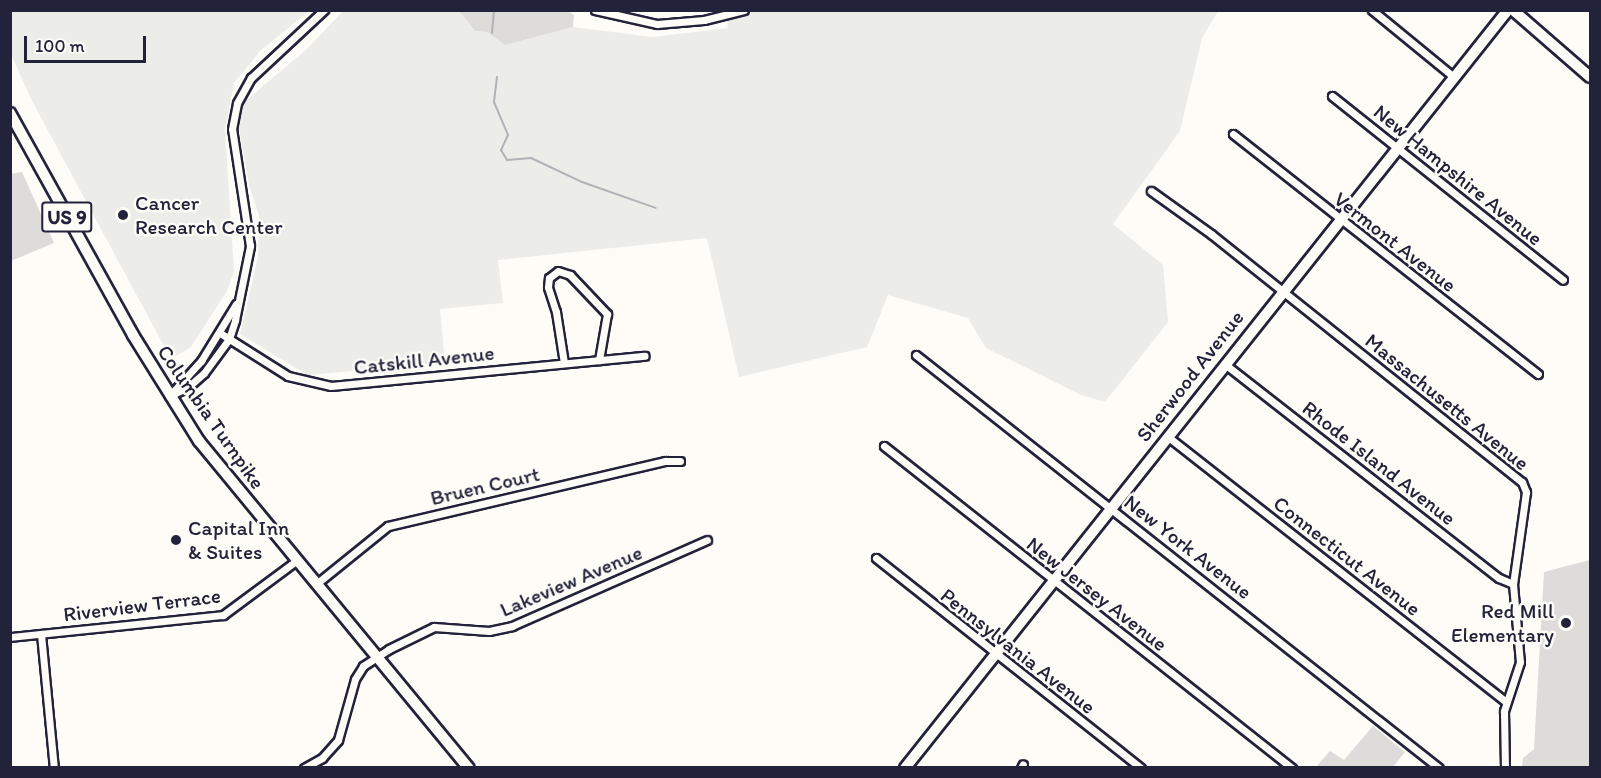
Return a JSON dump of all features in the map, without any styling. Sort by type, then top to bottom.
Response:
[{"type":"street","points":[[169,396],[188,387],[204,373],[229,339],[241,295],[250,246],[232,129],[237,102],[251,78],[324,10]]},
{"type":"street","points":[[595,10],[657,24],[704,20],[744,10]]},
{"type":"street","points":[[1372,10],[1454,77]]},
{"type":"street","name":"Sherwood Avenue","points":[[906,768],[1282,291],[1508,10]]},
{"type":"street","points":[[1513,10],[1590,77]]},
{"type":"street","name":"New Hampshire Avenue","points":[[1332,96],[1563,280]]},
{"type":"street","name":"Columbia Turnpike","points":[[10,113],[169,396],[221,470],[379,657],[469,768]]},
{"type":"street","name":"Vermont Avenue","points":[[1233,134],[1538,374]]},
{"type":"street","name":"Massachusetts Avenue","points":[[1151,191],[1282,291],[1522,482],[1526,492],[1513,584],[1520,662],[1506,702],[1505,768]]},
{"type":"street","points":[[564,363],[556,312],[548,287],[549,278],[558,271],[570,275],[607,314],[599,360]]},
{"type":"street","points":[[169,396],[201,361],[241,295]]},
{"type":"street","name":"Catskill Avenue","points":[[220,333],[288,376],[332,386],[645,356]]},
{"type":"street","name":"New York Avenue","points":[[916,355],[1439,768]]},
{"type":"street","name":"Rhode Island Avenue","points":[[1226,364],[1499,578],[1513,584]]},
{"type":"street","name":"Connecticut Avenue","points":[[1167,436],[1506,702]]},
{"type":"street","name":"New Jersey Avenue","points":[[884,446],[1292,768]]},
{"type":"street","name":"Bruen Court","points":[[316,584],[388,526],[665,461],[680,461]]},
{"type":"street","name":"Lakeview Avenue","points":[[304,768],[322,758],[338,740],[355,680],[363,666],[434,627],[489,631],[512,626],[707,540]]},
{"type":"street","name":"Pennsylvania Avenue","points":[[876,558],[995,655],[1141,768]]},
{"type":"street","name":"Riverview Terrace","points":[[10,637],[223,615],[296,561]]},
{"type":"street","points":[[41,634],[54,768]]},
{"type":"shaded area","points":[[725,10],[1218,11],[1202,38],[1180,131],[1113,224],[1163,265],[1168,322],[1105,402],[1081,395],[986,348],[968,318],[888,295],[867,347],[739,377],[707,238],[498,260],[503,303],[440,309],[445,363],[307,375],[240,334],[258,257],[259,216],[249,185],[239,128],[242,104],[307,49],[343,11],[459,11],[475,31],[487,32],[505,45],[573,27],[653,37],[728,28]]},
{"type":"shaded area","points":[[10,11],[309,11],[260,51],[234,83],[225,129],[234,271],[227,291],[191,347],[171,359],[31,99],[11,54]]},
{"type":"shaded area","points":[[459,11],[568,11],[574,15],[573,27],[505,45],[487,32],[475,31]]},
{"type":"shaded area","points":[[22,172],[54,243],[11,261],[11,174]]},
{"type":"shaded area","name":"Red Mill Elementary","points":[[1590,560],[1590,767],[1522,767],[1523,758],[1534,749],[1544,572]]},
{"type":"shaded area","points":[[1373,726],[1405,752],[1393,767],[1316,767],[1330,751],[1344,760]]},
{"type":"waterway","points":[[492,33],[494,10]]},
{"type":"waterway","points":[[497,77],[494,102],[508,135],[501,150],[507,160],[531,158],[582,182],[656,208]]},
{"type":"place","name":"Cancer Research Center","points":[[123,215]]},
{"type":"place","name":"Capital Inn & Suites","points":[[176,540]]},
{"type":"place","name":"Red Mill Elementary","points":[[1566,623]]}]
